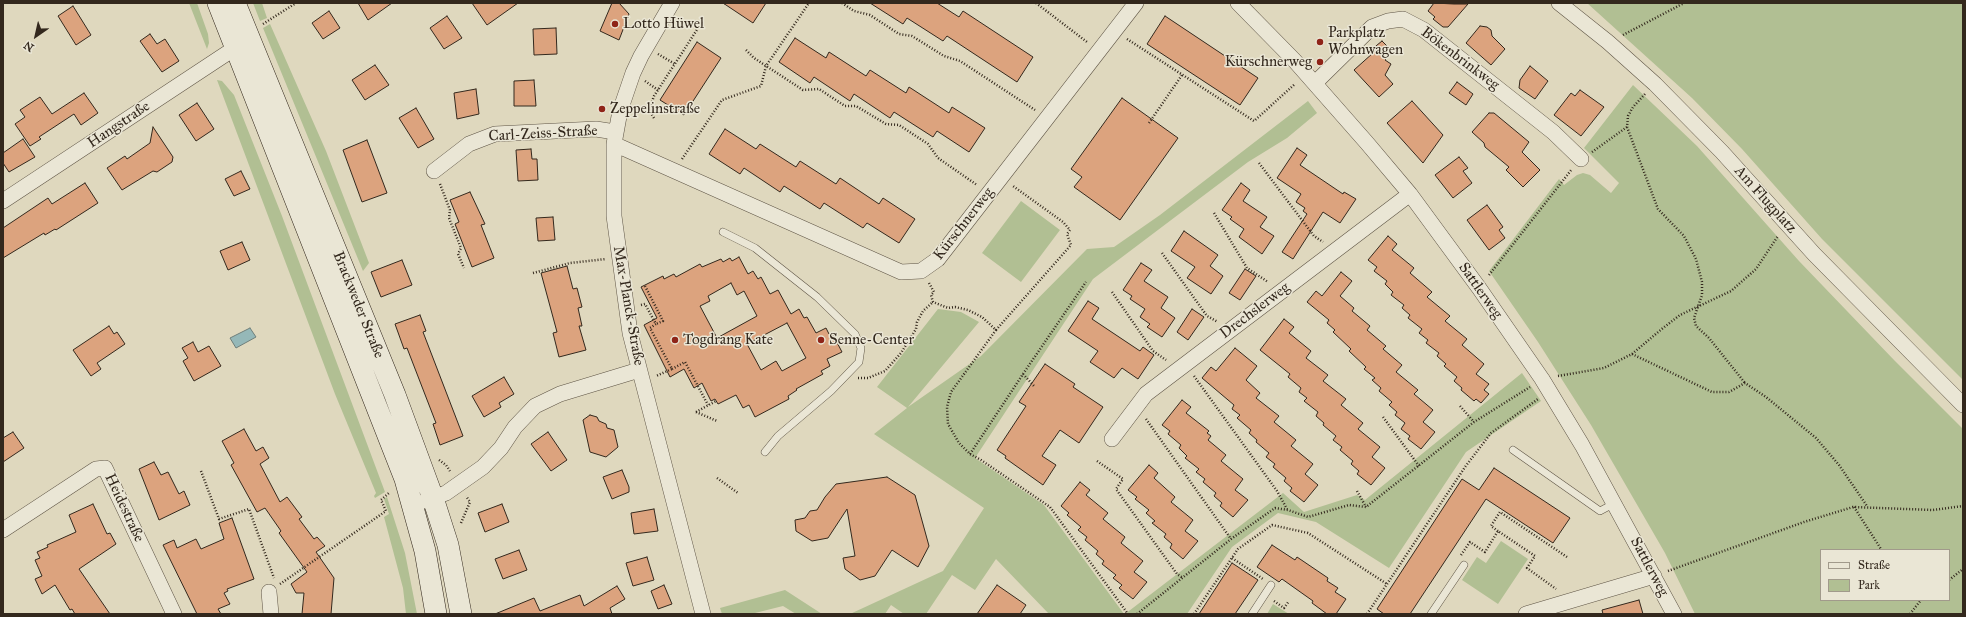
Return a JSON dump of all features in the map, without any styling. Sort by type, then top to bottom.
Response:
[{"type":"main road","name":"Brackweder Straße","points":[[218,3],[405,479],[425,550],[436,614]]},
{"type":"main road","name":"Brackweder Straße","points":[[235,3],[395,395],[433,498],[448,545],[461,614]]},
{"type":"street","name":"Max-Planck-Straße","points":[[672,3],[633,73],[614,138],[614,216],[618,258],[630,333],[703,614]]},
{"type":"street","name":"Kürschnerweg","points":[[614,138],[675,170],[901,272],[921,271],[938,259],[1136,3]]},
{"type":"street","name":"Sattlerweg","points":[[1238,3],[1311,78],[1410,194],[1479,288],[1546,385],[1582,445],[1615,503],[1674,614]]},
{"type":"street","name":"Am Flugplatz","points":[[1559,3],[1608,42],[1655,84],[1722,152],[1829,270],[1963,405]]},
{"type":"street","name":"Bökenbrinkweg","points":[[1311,78],[1372,27],[1388,21],[1403,19],[1430,35],[1553,132],[1582,159]]},
{"type":"street","name":"Hangstraße","points":[[3,201],[235,48]]},
{"type":"street","name":"Carl-Zeiss-Straße","points":[[434,171],[469,144],[495,134],[596,129],[614,138]]},
{"type":"street","name":"Drechslerweg","points":[[1112,439],[1146,394],[1410,194]]},
{"type":"street","points":[[412,505],[433,498],[459,485],[484,466],[497,452],[515,427],[535,406],[560,394],[639,370]]},
{"type":"street","name":"Heidestraße","points":[[3,530],[96,469],[105,468],[174,614]]},
{"type":"street","points":[[1526,614],[1654,576]]},
{"type":"street","points":[[271,614],[273,589]]},
{"type":"lane","points":[[723,232],[755,248],[817,297],[855,334],[859,341],[862,355],[859,362],[847,375],[778,436],[765,452]]},
{"type":"lane","points":[[1513,450],[1600,511],[1615,503]]},
{"type":"lane","points":[[1431,614],[1460,563]]},
{"type":"lane","points":[[1252,614],[1271,585]]},
{"type":"path","points":[[270,20],[296,3]]},
{"type":"path","points":[[675,170],[722,100],[760,86],[766,66],[808,3]]},
{"type":"path","points":[[842,3],[854,10],[870,15],[899,34],[912,36],[944,56],[960,61],[1047,118]]},
{"type":"path","points":[[1036,3],[1099,51]]},
{"type":"path","points":[[1608,42],[1684,3]]},
{"type":"path","points":[[654,118],[649,110],[654,96],[702,22]]},
{"type":"path","points":[[1114,32],[1254,121],[1311,78]]},
{"type":"path","points":[[746,50],[766,66],[803,90],[819,89],[845,106],[856,106],[886,124],[899,125],[928,144],[938,158],[989,193]]},
{"type":"path","points":[[1149,123],[1182,75]]},
{"type":"path","points":[[1655,84],[1633,107],[1628,116],[1627,127],[1658,209],[1684,236],[1696,259],[1702,282],[1702,295],[1694,318],[1696,326],[1709,338],[1744,383],[1766,397],[1816,438],[1839,465],[1868,507]]},
{"type":"path","points":[[1479,288],[1559,183],[1582,159],[1627,127]]},
{"type":"path","points":[[1259,163],[1314,236],[1328,246],[1333,252]]},
{"type":"path","points":[[434,171],[450,210],[449,218],[461,248],[458,254],[464,268]]},
{"type":"path","points":[[1001,178],[1063,222],[1070,230],[1068,234],[1071,245],[996,330],[951,392],[947,407],[948,424],[959,443],[970,454],[1050,507],[1128,614]]},
{"type":"path","points":[[1214,213],[1247,268],[1275,287],[1280,293]]},
{"type":"path","points":[[1137,614],[1231,539],[1275,508],[1308,516],[1349,505],[1366,507],[1474,422],[1546,385],[1604,368],[1632,354],[1663,328],[1698,305],[1730,291],[1756,269],[1785,223]]},
{"type":"path","points":[[1162,253],[1207,316],[1223,326],[1228,332]]},
{"type":"path","points":[[533,273],[570,263],[618,258]]},
{"type":"path","points":[[921,271],[934,292],[931,296],[933,302],[948,308],[956,307],[968,310],[982,317],[996,330]]},
{"type":"path","points":[[970,454],[1086,282]]},
{"type":"path","points":[[645,286],[663,321],[650,328],[672,369]]},
{"type":"path","points":[[1112,292],[1153,351],[1173,365],[1181,367],[1277,491],[1288,510]]},
{"type":"path","points":[[847,375],[856,378],[868,378],[885,371],[901,353],[916,329],[917,322],[923,311],[933,302]]},
{"type":"path","points":[[648,309],[656,324]]},
{"type":"path","points":[[1632,354],[1712,392],[1729,392],[1744,383]]},
{"type":"path","points":[[667,372],[686,362],[708,405]]},
{"type":"path","points":[[1023,374],[1034,386]]},
{"type":"path","points":[[1367,614],[1465,467],[1491,434],[1546,385]]},
{"type":"path","points":[[716,401],[696,412],[717,421]]},
{"type":"path","points":[[1136,406],[1231,539]]},
{"type":"path","points":[[1460,406],[1474,422]]},
{"type":"path","points":[[1383,417],[1420,466]]},
{"type":"path","points":[[1097,461],[1123,479],[1116,489],[1177,574],[1183,578]]},
{"type":"path","points":[[201,471],[219,519],[249,509],[273,589],[386,511],[381,500],[389,493]]},
{"type":"path","points":[[717,478],[738,493]]},
{"type":"path","points":[[1357,491],[1366,507]]},
{"type":"path","points":[[1654,576],[1804,522],[1853,507],[1932,510],[1963,506]]},
{"type":"path","points":[[1853,507],[1881,549]]},
{"type":"path","points":[[1562,603],[1556,589],[1527,568],[1535,556],[1490,526],[1500,512],[1567,557]]},
{"type":"path","points":[[1194,614],[1238,549],[1272,525],[1308,533],[1387,584]]},
{"type":"path","points":[[1460,563],[1470,542],[1485,552],[1498,531]]},
{"type":"path","points":[[1232,558],[1278,589],[1271,600],[1284,608],[1289,601]]},
{"type":"path","points":[[1950,579],[1963,569]]},
{"type":"path","points":[[1910,614],[1920,601]]},
{"type":"green space","points":[[189,3],[197,3],[208,34],[209,43],[207,49]]},
{"type":"green space","points":[[253,3],[262,3],[267,18],[260,21]]},
{"type":"green space","points":[[1587,3],[1963,3],[1963,380],[1822,239],[1742,149],[1692,98]]},
{"type":"green space","points":[[270,24],[326,151],[369,263],[363,271],[263,28]]},
{"type":"green space","points":[[217,80],[222,81],[234,95],[282,216],[385,492],[375,498],[374,496],[376,493],[335,394]]},
{"type":"green space","points":[[1633,85],[1697,146],[1799,261],[1963,429],[1963,614],[1695,614],[1665,553],[1591,425],[1538,342],[1489,271],[1559,179],[1564,185],[1577,175],[1583,173],[1590,175],[1611,193],[1619,183],[1584,148]]},
{"type":"green space","points":[[1308,101],[1317,113],[1287,138],[1248,162],[1093,279],[975,458],[1044,505],[1124,614],[1049,614],[996,559],[975,590],[952,575],[926,614],[904,614],[891,605],[885,614],[850,614],[943,571],[984,508],[874,434],[907,408],[877,387],[938,309],[961,312],[979,322],[908,407],[981,356],[1087,249],[1114,247],[1160,215]]},
{"type":"green space","points":[[1021,201],[1060,230],[1021,282],[982,253]]},
{"type":"green space","points":[[1522,373],[1541,401],[1466,452],[1389,568],[1316,522],[1278,513],[1232,547],[1187,614],[1125,614],[1283,493],[1304,512],[1357,495],[1365,500]]},
{"type":"green space","points":[[387,497],[405,553],[417,614],[406,614],[403,588],[384,517],[389,514],[384,499]]},
{"type":"green space","points":[[1501,541],[1528,559],[1498,604],[1462,580],[1477,557],[1486,563]]},
{"type":"green space","points":[[785,590],[822,614],[796,614],[783,606],[751,614],[722,614],[720,608]]},
{"type":"green space","points":[[1273,604],[1289,614],[1267,614]]},
{"type":"water","points":[[250,328],[256,337],[236,348],[230,338]]},
{"type":"building","points":[[358,3],[392,3],[368,20]]},
{"type":"building","points":[[472,3],[518,3],[487,25]]},
{"type":"building","points":[[612,3],[619,3],[629,14],[619,40],[600,31]]},
{"type":"building","points":[[723,3],[766,3],[753,23]]},
{"type":"building","points":[[870,3],[937,3],[959,17],[963,11],[1033,57],[1017,82],[947,36],[943,41],[907,18],[903,24]]},
{"type":"building","points":[[1434,3],[1468,4],[1448,27],[1443,27],[1433,19],[1435,17],[1428,11]]},
{"type":"building","points":[[73,6],[91,35],[76,45],[58,16]]},
{"type":"building","points":[[329,11],[340,28],[323,39],[312,23]]},
{"type":"building","points":[[447,16],[462,38],[444,49],[430,28]]},
{"type":"building","points":[[1165,16],[1258,78],[1240,105],[1147,44]]},
{"type":"building","points":[[1480,26],[1487,27],[1491,30],[1492,36],[1505,49],[1491,65],[1466,43]]},
{"type":"building","points":[[556,28],[557,54],[534,55],[533,29]]},
{"type":"building","points":[[150,34],[157,44],[165,39],[179,61],[162,72],[140,41]]},
{"type":"building","points":[[795,38],[826,58],[829,52],[866,76],[870,70],[906,93],[909,87],[949,113],[952,107],[985,128],[969,152],[937,131],[933,137],[894,112],[890,118],[854,94],[850,101],[814,77],[810,83],[779,62]]},
{"type":"building","points":[[1382,41],[1393,52],[1385,60],[1391,64],[1385,75],[1393,84],[1379,97],[1354,70],[1373,53],[1371,50]]},
{"type":"building","points":[[697,42],[721,58],[684,115],[660,100]]},
{"type":"building","points":[[375,65],[389,85],[365,100],[352,80]]},
{"type":"building","points":[[1530,66],[1548,81],[1535,99],[1519,88],[1520,80]]},
{"type":"building","points":[[534,80],[536,106],[514,106],[514,81]]},
{"type":"building","points":[[1457,82],[1473,94],[1466,105],[1449,93]]},
{"type":"building","points":[[476,89],[479,114],[457,119],[454,93]]},
{"type":"building","points":[[1580,90],[1604,107],[1581,136],[1554,115],[1571,93],[1575,96]]},
{"type":"building","points":[[84,93],[98,113],[81,125],[74,114],[39,137],[41,139],[30,146],[15,124],[25,117],[20,110],[40,97],[52,114]]},
{"type":"building","points":[[1122,98],[1178,138],[1120,220],[1074,187],[1082,177],[1071,169]]},
{"type":"building","points":[[1412,101],[1443,135],[1423,163],[1387,123]]},
{"type":"building","points":[[197,103],[214,129],[196,141],[179,115]]},
{"type":"building","points":[[416,108],[434,139],[418,148],[399,118]]},
{"type":"building","points":[[1489,113],[1494,113],[1529,142],[1522,152],[1540,170],[1523,187],[1506,170],[1509,167],[1485,147],[1484,143],[1472,132]]},
{"type":"building","points":[[153,127],[173,157],[172,162],[157,172],[153,171],[122,190],[107,168],[125,156],[127,159],[150,143]]},
{"type":"building","points":[[725,129],[756,149],[760,144],[796,167],[800,161],[836,184],[840,178],[879,204],[883,198],[915,219],[899,243],[867,223],[863,228],[824,203],[820,209],[784,186],[780,192],[744,168],[740,174],[709,154]]},
{"type":"building","points":[[23,139],[35,157],[9,172],[3,163],[3,153]]},
{"type":"building","points":[[367,140],[387,193],[362,202],[343,150]]},
{"type":"building","points":[[1297,148],[1307,155],[1300,165],[1343,194],[1344,192],[1356,199],[1340,223],[1323,212],[1293,259],[1282,252],[1307,214],[1303,211],[1305,208],[1296,202],[1301,194],[1277,178]]},
{"type":"building","points":[[531,149],[532,159],[537,159],[538,180],[518,181],[516,150]]},
{"type":"building","points":[[1459,157],[1468,168],[1463,171],[1472,183],[1453,198],[1435,175]]},
{"type":"building","points":[[241,171],[250,189],[234,196],[225,179]]},
{"type":"building","points":[[85,183],[98,203],[56,230],[55,229],[45,235],[44,233],[3,258],[3,228],[48,198],[52,204]]},
{"type":"building","points":[[1241,183],[1250,190],[1243,201],[1267,217],[1260,227],[1274,236],[1262,254],[1239,237],[1244,229],[1230,219],[1232,217],[1222,210]]},
{"type":"building","points":[[470,192],[485,224],[481,225],[494,258],[472,267],[455,224],[459,222],[450,200]]},
{"type":"building","points":[[1487,205],[1503,227],[1499,230],[1505,238],[1489,250],[1467,220]]},
{"type":"building","points":[[553,217],[555,240],[538,241],[536,218]]},
{"type":"building","points":[[1184,231],[1218,255],[1210,266],[1223,276],[1211,294],[1187,278],[1195,267],[1171,251]]},
{"type":"building","points":[[1388,236],[1397,244],[1392,250],[1414,268],[1410,273],[1432,292],[1427,297],[1450,316],[1445,321],[1467,339],[1462,345],[1484,364],[1476,374],[1489,384],[1484,390],[1489,394],[1481,403],[1476,399],[1474,401],[1461,390],[1462,388],[1454,381],[1457,377],[1444,366],[1446,364],[1437,356],[1439,353],[1426,343],[1428,340],[1419,333],[1422,329],[1408,318],[1410,315],[1402,308],[1404,305],[1391,295],[1393,292],[1385,284],[1387,281],[1374,271],[1377,267],[1368,260]]},
{"type":"building","points":[[242,242],[250,260],[228,270],[220,251]]},
{"type":"building","points":[[739,257],[748,274],[753,271],[758,279],[761,277],[770,294],[778,290],[791,314],[799,309],[804,318],[807,317],[816,333],[826,328],[829,334],[832,333],[842,352],[827,359],[830,366],[821,371],[823,374],[796,389],[797,390],[788,396],[789,399],[755,417],[749,405],[743,408],[736,395],[718,404],[715,399],[711,401],[702,383],[694,388],[684,369],[670,377],[644,325],[657,318],[641,287],[663,276],[664,279],[674,274],[676,277],[700,264],[702,267],[721,259],[723,262],[730,258],[732,261]],"holes":[[[731,283],[737,295],[744,291],[757,316],[717,338],[700,306],[710,301],[708,296]],[[787,323],[806,358],[782,371],[776,361],[761,370],[747,344]]]},
{"type":"building","points":[[402,260],[412,285],[381,297],[371,272]]},
{"type":"building","points":[[1141,263],[1152,270],[1144,281],[1168,297],[1161,308],[1175,318],[1162,337],[1147,327],[1150,324],[1140,317],[1145,309],[1130,299],[1132,296],[1123,290]]},
{"type":"building","points":[[567,266],[573,289],[577,288],[582,307],[578,308],[582,326],[579,326],[586,350],[559,357],[553,333],[557,332],[541,273]]},
{"type":"building","points":[[1245,269],[1256,276],[1240,300],[1229,293]]},
{"type":"building","points":[[1341,272],[1352,281],[1340,296],[1354,308],[1352,311],[1370,326],[1367,330],[1386,346],[1383,349],[1402,365],[1396,372],[1418,390],[1414,394],[1433,410],[1423,422],[1435,432],[1421,449],[1408,439],[1410,436],[1401,429],[1405,423],[1395,415],[1397,412],[1389,405],[1392,402],[1379,391],[1381,388],[1372,380],[1375,378],[1364,369],[1366,367],[1349,351],[1351,349],[1333,332],[1335,330],[1327,323],[1329,320],[1307,302],[1316,291],[1322,296]]},
{"type":"building","points":[[1088,301],[1099,308],[1092,319],[1140,351],[1143,347],[1154,355],[1138,379],[1122,368],[1114,378],[1090,362],[1098,351],[1068,331]]},
{"type":"building","points":[[1192,309],[1204,317],[1188,340],[1177,332]]},
{"type":"building","points":[[420,315],[426,331],[423,332],[463,436],[440,445],[433,424],[436,423],[407,348],[404,349],[395,324]]},
{"type":"building","points":[[1284,319],[1294,327],[1289,333],[1311,351],[1306,358],[1328,375],[1323,381],[1346,399],[1341,405],[1363,423],[1358,429],[1380,447],[1372,457],[1385,468],[1371,485],[1357,474],[1359,471],[1351,464],[1353,461],[1340,450],[1342,447],[1333,440],[1336,436],[1323,425],[1324,423],[1316,416],[1318,412],[1304,401],[1307,398],[1299,392],[1301,388],[1288,377],[1290,374],[1260,350]]},
{"type":"building","points":[[109,326],[114,334],[117,332],[125,344],[97,363],[101,369],[91,376],[73,350]]},
{"type":"building","points":[[193,342],[198,352],[209,346],[221,366],[194,381],[183,361],[188,358],[182,348]]},
{"type":"building","points":[[1235,348],[1257,366],[1246,380],[1260,393],[1256,398],[1279,416],[1274,422],[1296,440],[1291,446],[1313,464],[1305,474],[1318,485],[1304,502],[1290,491],[1292,488],[1284,481],[1286,478],[1273,467],[1275,464],[1266,457],[1269,453],[1256,442],[1257,440],[1249,433],[1251,430],[1237,418],[1240,415],[1232,409],[1234,405],[1202,378],[1211,367],[1216,371]]},
{"type":"building","points":[[1045,364],[1075,384],[1073,387],[1103,407],[1079,443],[1060,430],[1042,456],[1056,465],[1043,485],[1005,458],[1006,456],[997,450],[1026,406],[1019,402]]},
{"type":"building","points":[[504,377],[514,394],[499,403],[501,407],[484,417],[472,396]]},
{"type":"building","points":[[1182,400],[1191,407],[1186,413],[1209,431],[1207,433],[1211,436],[1208,440],[1226,455],[1221,461],[1243,479],[1235,490],[1248,500],[1233,517],[1220,506],[1222,503],[1214,496],[1216,493],[1203,482],[1205,479],[1196,472],[1199,469],[1185,458],[1187,456],[1179,448],[1181,445],[1168,434],[1170,431],[1162,425]]},
{"type":"building","points":[[590,415],[597,417],[599,421],[606,424],[607,428],[614,430],[618,447],[606,457],[590,452],[583,420]]},
{"type":"building","points":[[244,429],[256,451],[263,447],[269,458],[260,464],[280,502],[287,497],[302,517],[299,519],[314,539],[317,537],[325,546],[316,552],[334,578],[331,614],[302,614],[304,593],[296,593],[291,584],[307,572],[279,533],[281,531],[265,508],[257,512],[231,465],[234,463],[222,441]]},
{"type":"building","points":[[13,432],[24,448],[3,462],[3,438]]},
{"type":"building","points":[[548,432],[567,460],[551,471],[531,444]]},
{"type":"building","points":[[154,462],[161,475],[168,472],[179,494],[184,491],[190,505],[159,520],[139,469]]},
{"type":"building","points":[[1149,465],[1158,473],[1154,478],[1175,497],[1171,502],[1193,520],[1185,531],[1198,541],[1183,559],[1170,548],[1172,544],[1164,537],[1166,534],[1152,523],[1155,521],[1146,513],[1149,510],[1135,499],[1137,497],[1128,490]]},
{"type":"building","points":[[1494,468],[1570,518],[1553,543],[1486,499],[1410,614],[1384,614],[1377,609],[1462,479],[1479,490]]},
{"type":"building","points":[[622,470],[629,487],[629,492],[612,499],[603,477]]},
{"type":"building","points":[[887,477],[915,495],[929,546],[918,567],[892,550],[875,576],[860,580],[845,569],[843,558],[855,556],[847,509],[828,538],[812,541],[796,531],[795,520],[805,518],[810,511],[817,510],[825,497],[836,484]]},
{"type":"building","points":[[1080,482],[1090,490],[1086,495],[1108,513],[1103,519],[1125,537],[1121,543],[1143,561],[1134,572],[1147,582],[1133,599],[1119,588],[1122,585],[1113,578],[1116,575],[1102,564],[1104,561],[1096,554],[1098,551],[1085,540],[1087,537],[1078,530],[1081,527],[1067,515],[1069,513],[1061,506]]},
{"type":"building","points":[[93,504],[107,534],[110,533],[116,544],[79,569],[110,614],[75,614],[72,609],[70,610],[55,585],[42,594],[35,579],[42,576],[35,560],[40,558],[37,552],[48,547],[47,545],[76,532],[69,515]]},
{"type":"building","points":[[502,504],[509,522],[485,532],[478,513]]},
{"type":"building","points":[[654,509],[658,531],[634,534],[631,513]]},
{"type":"building","points":[[232,518],[254,579],[227,589],[228,591],[224,593],[230,604],[218,609],[221,614],[197,614],[163,545],[174,540],[177,548],[196,539],[201,549],[224,539],[219,523]]},
{"type":"building","points":[[1272,545],[1295,560],[1297,557],[1328,578],[1327,581],[1338,588],[1335,592],[1346,599],[1336,614],[1327,614],[1312,603],[1313,601],[1282,579],[1279,582],[1257,567]]},
{"type":"building","points":[[519,550],[527,570],[503,579],[495,559]]},
{"type":"building","points":[[647,557],[654,580],[633,586],[626,563]]},
{"type":"building","points":[[1232,563],[1258,580],[1235,614],[1199,614]]},
{"type":"building","points":[[664,585],[672,604],[658,609],[651,591]]},
{"type":"building","points":[[997,585],[1026,605],[1020,614],[977,614]]},
{"type":"building","points":[[617,586],[625,599],[610,608],[612,614],[495,614],[534,598],[540,611],[580,595],[584,606]]},
{"type":"building","points":[[1639,600],[1643,614],[1603,614],[1602,610]]},
{"type":"place","name":"Lotto Hüwel","points":[[615,24]]},
{"type":"place","name":"Parkplatz Wohnwagen","points":[[1320,42]]},
{"type":"place","name":"Kürschnerweg","points":[[1320,62]]},
{"type":"place","name":"Zeppelinstraße","points":[[602,109]]},
{"type":"place","name":"Togdrang Kate","points":[[675,340]]},
{"type":"place","name":"Senne-Center","points":[[821,340]]}]
